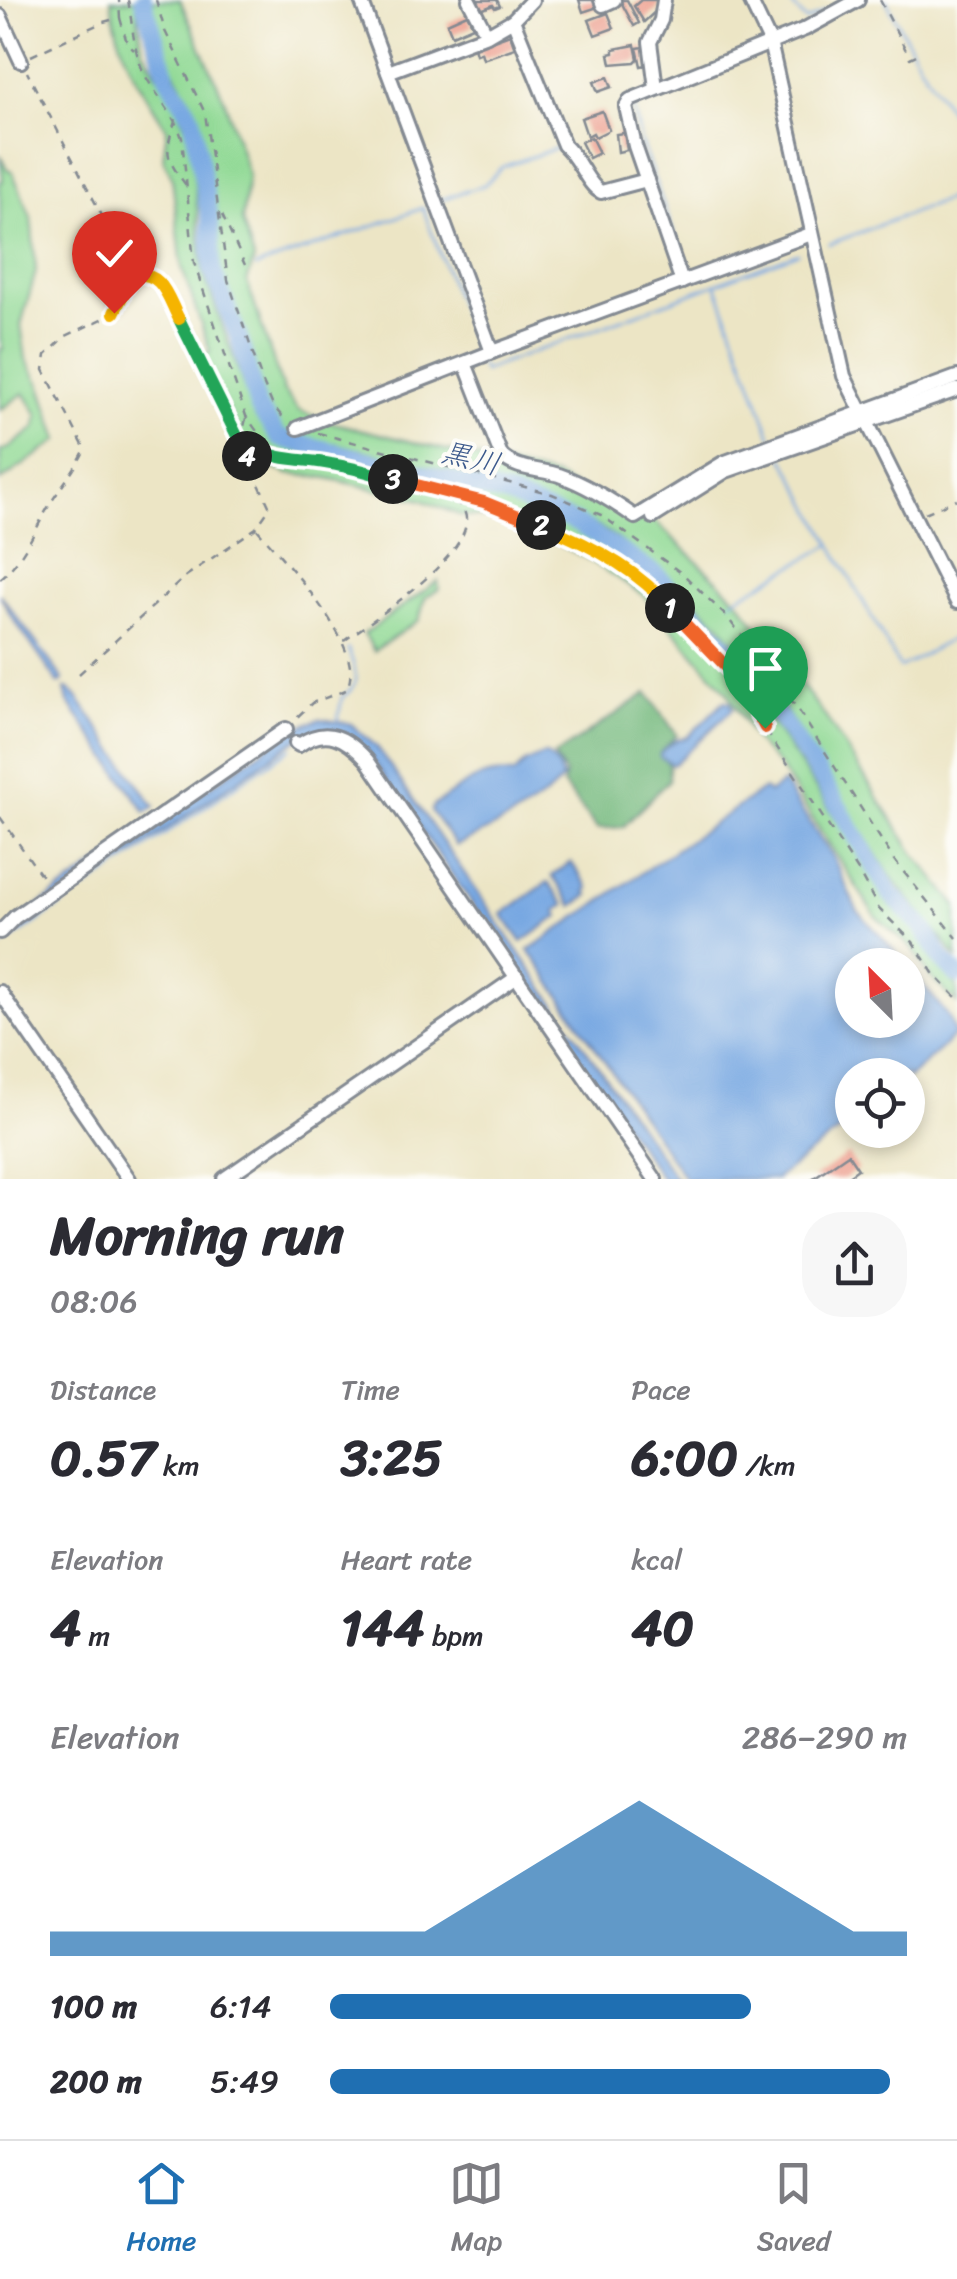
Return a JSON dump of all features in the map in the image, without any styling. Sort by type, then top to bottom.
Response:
[{"type":"street","points":[[362,0],[478,358],[501,455],[508,462],[559,475],[599,492],[635,517],[722,462],[957,390]]},
{"type":"street","points":[[469,0],[487,36]]},
{"type":"street","points":[[388,72],[487,36],[513,20],[532,0]]},
{"type":"street","points":[[601,0],[603,6],[614,0]]},
{"type":"street","points":[[656,88],[650,42],[661,20],[664,0]]},
{"type":"street","points":[[750,0],[770,42],[836,349],[863,416],[957,602]]},
{"type":"street","points":[[682,282],[626,107],[630,100],[805,29],[836,4],[858,0]]},
{"type":"street","points":[[0,16],[21,60]]},
{"type":"street","points":[[513,20],[564,145],[578,157],[593,188],[601,192],[647,180]]},
{"type":"street","points":[[298,428],[682,282],[813,242]]},
{"type":"street","points":[[653,517],[726,471],[957,377]]},
{"type":"street","points":[[0,932],[52,891],[286,729]]},
{"type":"street","points":[[296,743],[298,746],[321,734],[332,734],[352,743],[367,760],[655,1179]]},
{"type":"street","points":[[224,1179],[517,977]]},
{"type":"street","points":[[0,992],[129,1179]]},
{"type":"path","points":[[119,0],[126,43],[135,51]]},
{"type":"path","points":[[128,0],[135,51],[146,76],[176,119],[182,138],[198,284],[246,416],[259,434],[279,451],[302,459],[484,502],[573,538],[631,572],[662,598],[686,628],[740,681],[878,909],[914,942],[933,973],[957,998]]},
{"type":"path","points":[[156,0],[165,32],[205,114],[228,280],[263,383],[283,420],[298,428],[552,494],[600,515],[684,576],[727,617],[799,711],[894,860],[957,938]]},
{"type":"path","points":[[880,0],[910,58],[923,52]]},
{"type":"path","points":[[120,18],[21,60],[133,275]]},
{"type":"path","points":[[176,119],[166,146],[168,160],[189,189]]},
{"type":"path","points":[[221,214],[245,265]]},
{"type":"path","points":[[79,674],[186,576],[256,528],[270,508],[204,364],[156,277],[148,273],[133,275]]},
{"type":"path","points":[[0,579],[16,566],[52,501],[72,477],[85,449],[44,370],[46,355],[66,336],[114,313],[133,275]]},
{"type":"path","points":[[246,416],[244,427],[253,448],[279,460],[302,459]]},
{"type":"path","points":[[246,458],[253,448]]},
{"type":"path","points":[[342,642],[443,565],[464,533],[466,513],[461,506],[424,487]]},
{"type":"path","points":[[914,517],[957,499]]},
{"type":"path","points":[[256,528],[308,589],[342,642],[353,671],[346,690],[312,703],[286,729]]},
{"type":"path","points":[[0,817],[52,891]]},
{"type":"green space","points":[[111,0],[136,0],[142,49],[179,110],[191,139],[203,272],[255,417],[274,439],[297,451],[484,494],[576,530],[636,566],[666,590],[746,675],[770,720],[870,869],[888,903],[922,937],[933,961],[957,986],[957,1003],[925,969],[925,948],[912,948],[876,917],[779,766],[757,743],[728,693],[643,595],[583,556],[506,519],[462,516],[422,500],[327,478],[288,474],[251,458],[202,357],[210,351],[182,268],[172,177],[163,158],[167,129],[124,52]]},
{"type":"green space","points":[[148,0],[180,0],[225,101],[248,175],[242,221],[254,259],[247,282],[283,390],[298,410],[326,421],[557,477],[635,521],[654,520],[739,601],[827,719],[914,853],[957,906],[957,958],[889,874],[787,713],[720,624],[670,578],[606,531],[570,512],[450,472],[337,444],[297,439],[278,427],[265,409],[216,268],[198,114],[159,44]]},
{"type":"green space","points":[[0,155],[12,171],[31,217],[36,271],[21,325],[26,359],[41,386],[59,440],[0,481],[0,451],[35,428],[38,415],[24,393],[0,410]]},
{"type":"green space","points":[[438,581],[439,589],[425,598],[419,620],[374,651],[364,634]]},
{"type":"green space","points":[[647,693],[677,735],[660,753],[669,765],[669,780],[623,827],[597,829],[563,785],[565,774],[554,756]]},
{"type":"water","points":[[0,594],[63,679],[61,683],[10,614]]},
{"type":"water","points":[[65,689],[77,697],[155,807],[146,812],[68,702]]},
{"type":"water","points":[[724,701],[730,702],[733,709],[673,765],[660,757],[676,740],[688,737]]},
{"type":"water","points":[[320,719],[351,724],[377,747],[676,1179],[662,1179],[368,753],[344,734],[319,731],[299,738],[0,944],[0,936],[22,917],[293,729]]},
{"type":"water","points":[[545,754],[562,779],[513,817],[456,846],[431,811],[433,806],[471,781],[501,773],[514,774],[525,763]]},
{"type":"water","points":[[783,783],[833,857],[857,910],[892,948],[835,948],[835,1038],[925,1038],[925,987],[949,1017],[955,1035],[925,1063],[925,1058],[835,1058],[835,1134],[776,1179],[685,1179],[529,950],[764,789],[769,793]]},
{"type":"water","points":[[571,862],[589,888],[589,895],[573,906],[552,876]]},
{"type":"water","points":[[548,882],[565,905],[556,911],[559,916],[522,942],[502,914]]},
{"type":"building","points":[[477,0],[497,0],[500,6],[481,10]]},
{"type":"building","points":[[579,0],[596,0],[598,7],[583,12]]},
{"type":"building","points":[[620,0],[627,0],[639,23],[634,26]]},
{"type":"building","points":[[641,0],[660,0],[658,9],[644,22],[634,6]]},
{"type":"building","points":[[608,13],[614,28],[595,35],[589,20]]},
{"type":"building","points":[[467,14],[473,26],[452,35],[447,23]]},
{"type":"building","points":[[510,34],[515,48],[483,59],[481,52],[476,54],[474,47]]},
{"type":"building","points":[[635,45],[635,62],[611,64],[609,54],[614,49]]},
{"type":"building","points":[[644,47],[647,65],[641,66],[637,48]]},
{"type":"building","points":[[608,77],[612,87],[598,92],[594,82]]},
{"type":"building","points":[[602,111],[609,130],[595,137],[593,133],[587,136],[581,118]]},
{"type":"building","points":[[624,133],[627,150],[618,152],[616,134]]},
{"type":"building","points":[[591,137],[599,153],[589,158],[581,142]]},
{"type":"building","points":[[848,1154],[858,1169],[844,1179],[812,1179]]},
{"type":"waterway","name":"黒川","points":[[143,0],[168,79],[192,117],[210,219],[212,269],[239,338],[258,407],[279,438],[507,495],[576,523],[656,574],[744,665],[823,781],[890,893],[924,929],[957,975]]},
{"type":"waterway","points":[[788,0],[806,21],[825,11]]},
{"type":"waterway","points":[[886,0],[919,63],[957,122]]},
{"type":"waterway","points":[[643,101],[633,106],[641,143],[688,273]]},
{"type":"waterway","points":[[440,200],[484,185],[502,167],[557,148]]},
{"type":"waterway","points":[[829,244],[957,196]]},
{"type":"waterway","points":[[256,267],[423,208],[477,355]]},
{"type":"waterway","points":[[479,362],[483,371],[798,253]]},
{"type":"waterway","points":[[717,286],[771,436]]},
{"type":"waterway","points":[[783,457],[900,668],[957,636]]},
{"type":"waterway","points":[[731,601],[830,545]]},
{"type":"waterway","points":[[338,720],[342,697],[355,682],[348,649]]},
{"type":"waterway","points":[[0,947],[291,748]]},
{"type":"route","points":[[114,313],[133,275],[148,273],[156,277],[204,364],[246,458],[253,448],[279,460],[335,464],[484,502],[573,538],[631,572],[662,598],[686,628],[740,681],[765,728]]}]
